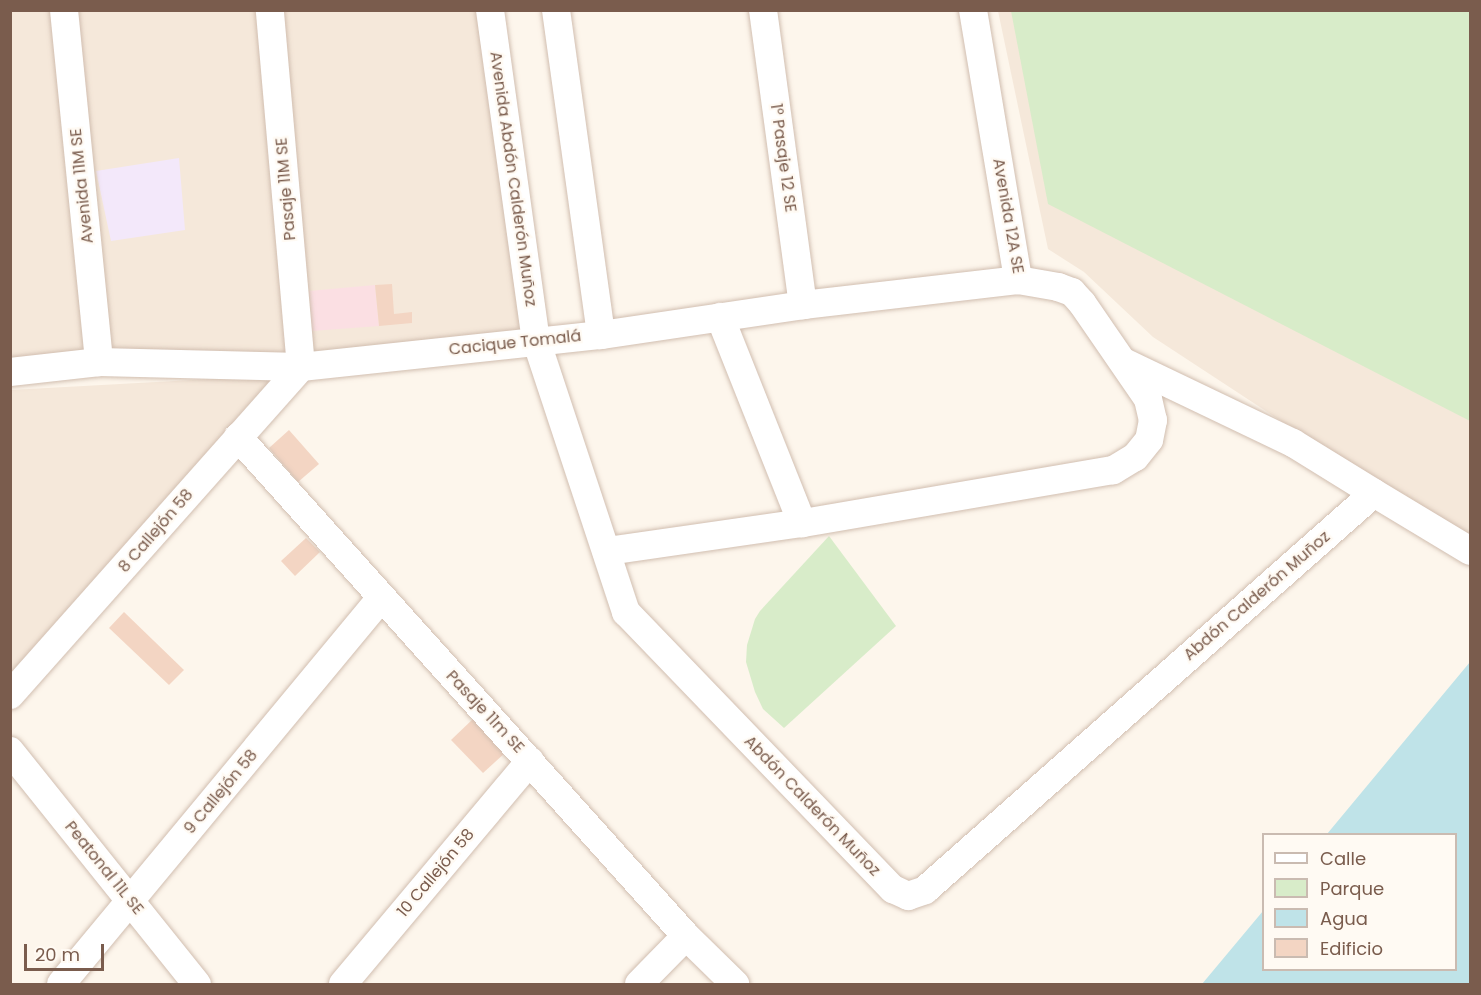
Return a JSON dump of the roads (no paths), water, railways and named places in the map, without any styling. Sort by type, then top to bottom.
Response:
[{"type":"street","name":"Avenida 11M SE","points":[[64,10],[99,362]]},
{"type":"street","name":"Pasaje 11M SE","points":[[270,10],[301,367]]},
{"type":"street","name":"Avenida Abdón Calderón Muñoz","points":[[490,10],[536,340],[607,551]]},
{"type":"street","points":[[556,10],[600,334]]},
{"type":"street","name":"1° Pasaje 12 SE","points":[[764,10],[803,305]]},
{"type":"street","name":"Avenida 12A SE","points":[[802,523],[1113,470],[1135,457],[1149,440],[1153,420],[1148,399],[1125,363],[1072,292],[1058,287],[1018,280],[973,10]]},
{"type":"street","name":"Cacique Tomalá","points":[[14,375],[99,362],[301,367],[600,334],[803,305],[1018,280]]},
{"type":"street","points":[[607,551],[802,523],[720,317]]},
{"type":"street","name":"Avenida 12A SE","points":[[1125,363],[1293,443],[1374,492]]},
{"type":"street","name":"8 Callejón 58","points":[[10,695],[301,367]]},
{"type":"street","name":"Pasaje 11m SE","points":[[238,437],[686,936],[735,984]]},
{"type":"street","points":[[1374,492],[1470,552]]},
{"type":"street","name":"Abdón Calderón Muñoz","points":[[607,551],[620,598],[635,624],[893,890],[908,896],[925,890],[1374,492]]},
{"type":"street","name":"9 Callejón 58","points":[[61,984],[381,598]]},
{"type":"street","name":"Peatonal 11L SE","points":[[10,752],[197,984]]},
{"type":"street","name":"10 Callejón 58","points":[[343,984],[530,760]]},
{"type":"street","points":[[639,984],[686,936]]},
{"type":"water","points":[[1470,662],[1470,984],[1202,984],[1262,912],[1262,971],[1457,971],[1457,833],[1328,833]]}]
